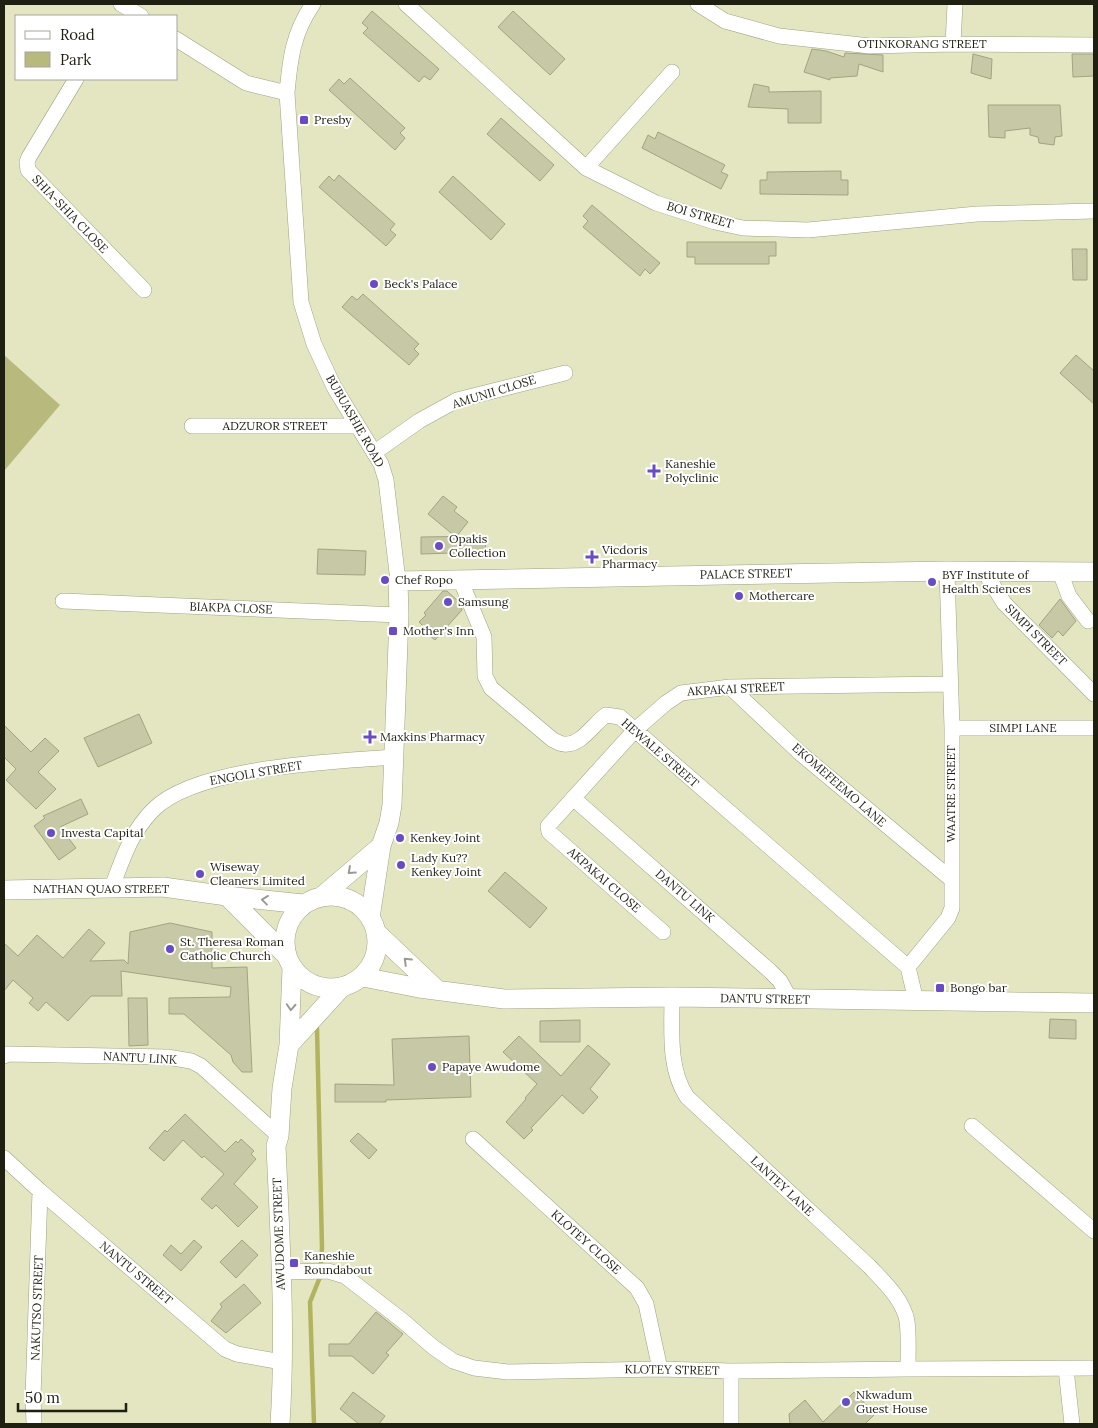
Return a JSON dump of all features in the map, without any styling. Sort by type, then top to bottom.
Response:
[{"type":"street","points":[[115,15],[121,4],[139,15]]},
{"type":"street","name":"BUBUASHIE ROAD","points":[[313,4],[306,14],[296,37],[290,59],[287,93],[301,302],[314,344],[334,387],[381,464],[386,480],[398,581],[399,614],[392,805],[389,823],[381,846],[374,925]]},
{"type":"street","name":"BOI STREET","points":[[406,4],[586,168],[656,203],[715,222],[743,228],[808,230],[977,214],[1094,211]]},
{"type":"street","name":"OTINKORANG STREET","points":[[698,4],[725,21],[779,36],[870,46],[953,44],[1094,45]]},
{"type":"street","points":[[953,44],[955,4]]},
{"type":"street","points":[[178,40],[246,83],[287,93]]},
{"type":"street","points":[[586,168],[672,72]]},
{"type":"street","name":"SHIA-SHIA CLOSE","points":[[75,80],[29,157],[27,162],[28,170],[144,290]]},
{"type":"street","name":"AMUNII CLOSE","points":[[375,452],[419,420],[457,400],[565,372]]},
{"type":"street","name":"ADZUROR STREET","points":[[192,426],[357,426]]},
{"type":"street","name":"PALACE STREET","points":[[398,581],[947,571],[1094,572]]},
{"type":"street","name":"WAATRE STREET","points":[[908,967],[948,918],[952,908],[952,728],[947,571]]},
{"type":"street","name":"SIMPI STREET","points":[[984,571],[1004,603],[1094,694]]},
{"type":"street","points":[[1060,572],[1069,596],[1088,621]]},
{"type":"street","name":"HEWALE STREET","points":[[460,579],[484,637],[485,676],[491,688],[552,740],[564,744],[576,742],[597,721],[606,715],[620,717],[908,967]]},
{"type":"street","name":"BIAKPA CLOSE","points":[[63,601],[399,614]]},
{"type":"street","name":"AKPAKAI STREET","points":[[548,826],[635,730],[666,703],[681,693],[730,687],[950,684]]},
{"type":"street","name":"EKOMEFEEMO LANE","points":[[730,687],[800,753],[951,879]]},
{"type":"street","name":"SIMPI LANE","points":[[952,728],[1094,728]]},
{"type":"street","name":"ENGOLI STREET","points":[[112,887],[129,841],[140,826],[159,805],[194,785],[227,776],[301,764],[394,757]]},
{"type":"street","name":"DANTU LINK","points":[[573,798],[770,971],[780,981],[790,999]]},
{"type":"street","name":"AKPAKAI CLOSE","points":[[548,826],[550,832],[663,932]]},
{"type":"street","points":[[321,897],[381,846]]},
{"type":"street","name":"NATHAN QUAO STREET","points":[[4,890],[163,887],[303,904]]},
{"type":"street","points":[[227,896],[289,961],[301,978],[313,985],[327,989],[340,988],[352,984],[362,977],[372,964],[377,949],[374,925]]},
{"type":"street","points":[[289,961],[284,941],[287,927],[293,914],[303,904],[321,897],[335,896],[349,899],[361,907],[374,925],[436,989]]},
{"type":"street","name":"AWUDOME STREET","points":[[280,1424],[282,1362],[281,1272],[276,1146],[279,1136],[282,1088],[289,1045],[289,961]]},
{"type":"street","points":[[908,967],[916,1001]]},
{"type":"street","name":"DANTU STREET","points":[[362,977],[419,988],[504,999],[672,997],[1094,1003]]},
{"type":"street","points":[[289,1045],[340,988]]},
{"type":"street","name":"LANTEY LANE","points":[[672,997],[675,1072],[680,1087],[687,1097],[869,1266],[892,1292],[902,1307],[907,1322],[908,1368]]},
{"type":"street","name":"NANTU LINK","points":[[4,1056],[7,1054],[167,1057],[192,1061],[201,1066],[279,1136]]},
{"type":"street","points":[[972,1126],[1094,1231]]},
{"type":"street","name":"KLOTEY CLOSE","points":[[473,1140],[637,1288],[646,1304],[660,1369]]},
{"type":"street","name":"NANTU STREET","points":[[4,1158],[40,1191],[226,1349],[236,1354],[282,1362]]},
{"type":"street","name":"NAKUTSO STREET","points":[[34,1424],[33,1397],[40,1191]]},
{"type":"street","name":"KLOTEY STREET","points":[[281,1272],[321,1271],[337,1273],[352,1280],[433,1347],[453,1361],[462,1365],[487,1370],[508,1372],[660,1369],[731,1371],[908,1368],[1094,1368]]},
{"type":"street","points":[[1066,1369],[1072,1424]]},
{"type":"street","points":[[731,1371],[731,1424]]},
{"type":"green space","points":[[4,355],[60,405],[4,471]]},
{"type":"building","points":[[372,11],[439,69],[430,80],[424,76],[419,82],[363,33],[368,28],[362,23]]},
{"type":"building","points":[[513,11],[565,59],[550,75],[498,27]]},
{"type":"building","points":[[812,49],[844,57],[845,53],[883,55],[883,72],[859,64],[857,76],[830,78],[830,80],[804,72]]},
{"type":"building","points":[[973,54],[992,59],[991,79],[971,73]]},
{"type":"building","points":[[1072,54],[1094,54],[1094,76],[1073,77]]},
{"type":"building","points":[[350,78],[405,128],[400,133],[405,138],[395,150],[329,90],[339,79],[344,84]]},
{"type":"building","points":[[754,84],[769,87],[769,92],[821,91],[821,123],[788,123],[788,109],[748,107]]},
{"type":"building","points":[[988,105],[1060,105],[1062,136],[1055,137],[1054,145],[1039,143],[1038,137],[1030,135],[1030,128],[1005,131],[1005,138],[989,137]]},
{"type":"building","points":[[501,118],[554,165],[540,181],[487,134]]},
{"type":"building","points":[[658,132],[725,165],[721,172],[728,175],[721,189],[642,148],[648,135],[655,139]]},
{"type":"building","points":[[841,171],[841,180],[848,180],[848,195],[760,194],[760,180],[767,180],[767,172]]},
{"type":"building","points":[[339,175],[395,224],[390,230],[396,235],[386,246],[319,187],[329,176],[334,181]]},
{"type":"building","points":[[453,176],[505,224],[491,240],[439,192]]},
{"type":"building","points":[[592,205],[660,263],[650,274],[645,269],[640,276],[583,227],[588,221],[583,216]]},
{"type":"building","points":[[687,242],[776,242],[776,256],[769,256],[769,264],[695,264],[695,257],[687,257]]},
{"type":"building","points":[[1072,249],[1087,249],[1087,280],[1073,280]]},
{"type":"building","points":[[363,294],[419,344],[414,349],[419,354],[409,365],[342,307],[352,296],[357,300]]},
{"type":"building","points":[[1076,355],[1094,371],[1094,404],[1060,373]]},
{"type":"building","points":[[443,496],[457,507],[454,511],[468,522],[456,537],[428,514]]},
{"type":"building","points":[[485,536],[486,552],[421,554],[421,537]]},
{"type":"building","points":[[318,549],[366,551],[365,575],[317,574]]},
{"type":"building","points":[[443,591],[447,591],[460,603],[462,610],[435,640],[424,631],[426,629],[419,622],[426,615],[424,613]]},
{"type":"building","points":[[1060,599],[1076,621],[1063,636],[1058,631],[1052,638],[1039,625]]},
{"type":"building","points":[[139,714],[152,743],[98,767],[84,738]]},
{"type":"building","points":[[4,725],[31,752],[45,738],[59,751],[38,772],[56,789],[36,809],[6,780],[16,769],[4,757]]},
{"type":"building","points":[[81,799],[88,814],[60,827],[76,848],[59,860],[34,826],[45,818],[43,816]]},
{"type":"building","points":[[505,872],[547,908],[530,928],[488,891]]},
{"type":"building","points":[[170,923],[212,932],[212,968],[247,967],[252,1072],[242,1072],[233,1062],[231,1055],[184,1014],[169,1014],[169,998],[230,997],[231,987],[121,971],[122,996],[91,996],[68,1021],[46,1002],[38,1011],[29,1003],[33,998],[13,980],[4,991],[4,943],[18,956],[37,935],[63,958],[89,929],[105,943],[90,961],[124,960],[128,964],[130,932]]},
{"type":"building","points":[[128,998],[147,998],[148,1045],[129,1046]]},
{"type":"building","points":[[1050,1019],[1076,1020],[1076,1039],[1049,1038]]},
{"type":"building","points":[[580,1020],[580,1042],[540,1042],[540,1021]]},
{"type":"building","points":[[469,1036],[471,1097],[386,1100],[386,1102],[335,1102],[335,1084],[394,1085],[392,1039]]},
{"type":"building","points":[[519,1036],[561,1076],[588,1045],[610,1064],[590,1089],[598,1097],[583,1114],[562,1095],[531,1128],[533,1130],[524,1139],[506,1122],[537,1084],[503,1052]]},
{"type":"building","points":[[185,1114],[225,1152],[236,1141],[238,1143],[241,1139],[254,1151],[251,1154],[256,1159],[234,1184],[258,1207],[238,1227],[216,1205],[212,1209],[201,1199],[224,1174],[204,1156],[202,1158],[183,1140],[164,1161],[149,1148],[165,1130],[167,1132]]},
{"type":"building","points":[[358,1133],[377,1150],[369,1159],[350,1141]]},
{"type":"building","points":[[194,1240],[202,1247],[181,1271],[163,1255],[171,1245],[181,1254]]},
{"type":"building","points":[[242,1240],[258,1255],[236,1278],[220,1262]]},
{"type":"building","points":[[244,1284],[261,1303],[226,1333],[211,1321],[222,1307],[220,1304]]},
{"type":"building","points":[[376,1312],[403,1334],[386,1353],[389,1355],[373,1374],[352,1356],[329,1356],[329,1344],[349,1344]]},
{"type":"building","points":[[353,1392],[385,1416],[379,1424],[359,1424],[340,1409]]},
{"type":"building","points":[[854,1392],[875,1414],[865,1424],[790,1424],[789,1414],[805,1400],[823,1422]]},
{"type":"waterway","points":[[314,1424],[310,1302],[320,1277],[322,1248],[317,1028]]},
{"type":"place","name":"Presby","points":[[304,120]]},
{"type":"place","name":"Beck's Palace","points":[[374,284]]},
{"type":"place","name":"Kaneshie Polyclinic","points":[[654,471]]},
{"type":"place","name":"Opakis Collection","points":[[439,546]]},
{"type":"place","name":"Vicdoris Pharmacy","points":[[592,557]]},
{"type":"place","name":"Chef Ropo","points":[[385,580]]},
{"type":"place","name":"BYF Institute of Health Sciences","points":[[932,582]]},
{"type":"place","name":"Mothercare","points":[[739,596]]},
{"type":"place","name":"Samsung","points":[[448,602]]},
{"type":"place","name":"Mother's Inn","points":[[393,631]]},
{"type":"place","name":"Maxkins Pharmacy","points":[[370,737]]},
{"type":"place","name":"Investa Capital","points":[[51,833]]},
{"type":"place","name":"Kenkey Joint","points":[[400,838]]},
{"type":"place","name":"Lady Ku?? Kenkey Joint","points":[[401,865]]},
{"type":"place","name":"Wiseway Cleaners Limited","points":[[200,874]]},
{"type":"place","name":"St. Theresa Roman Catholic Church","points":[[170,949]]},
{"type":"place","name":"Bongo bar","points":[[940,988]]},
{"type":"place","name":"Papaye Awudome","points":[[432,1067]]},
{"type":"place","name":"Kaneshie Roundabout","points":[[294,1263]]},
{"type":"place","name":"Nkwadum Guest House","points":[[846,1402]]}]
